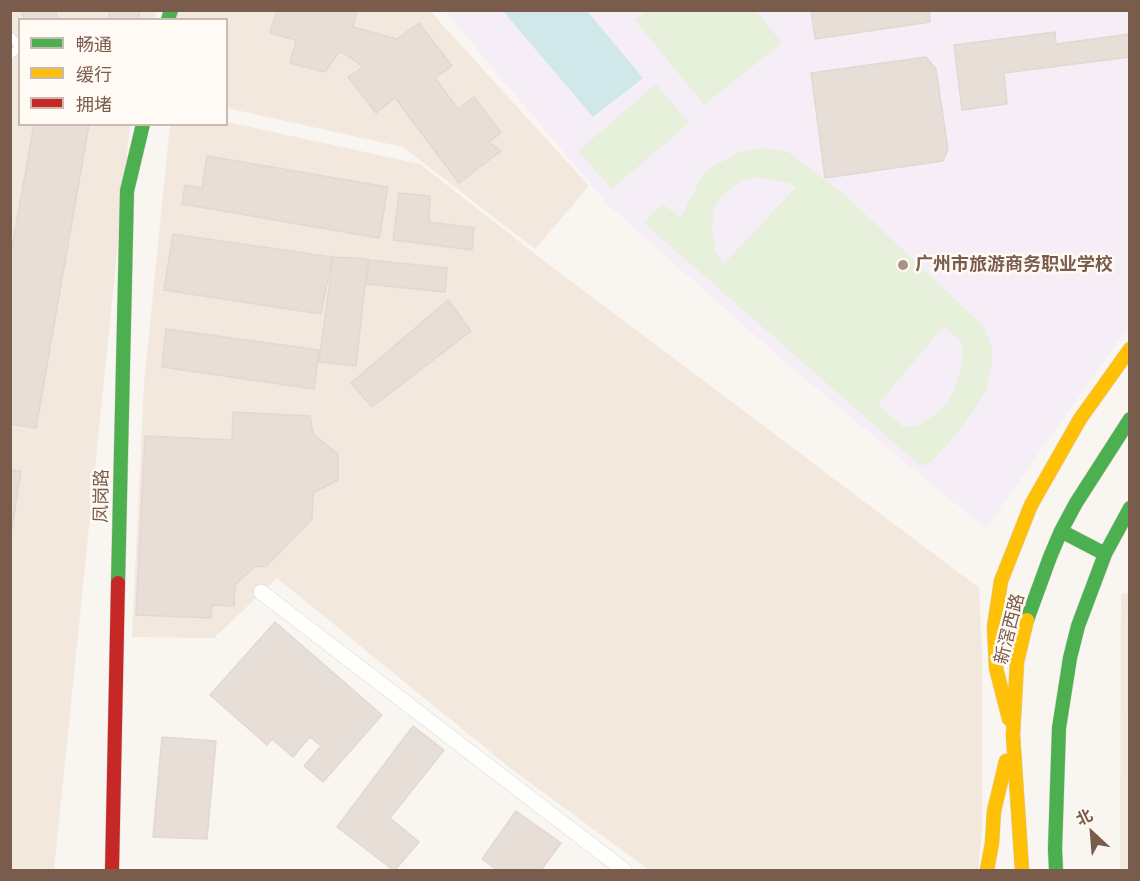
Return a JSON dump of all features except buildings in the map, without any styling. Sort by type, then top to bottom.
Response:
[{"type":"main road","name":"凤岗路","points":[[112,870],[127,191],[143,126]]},
{"type":"main road","points":[[987,870],[994,811],[1013,735],[996,668],[994,627],[1001,581],[1031,505],[1080,419],[1130,349]]},
{"type":"main road","name":"新滘西路","points":[[1022,870],[1013,735],[1017,662],[1027,621],[1061,531],[1076,503],[1130,419]]},
{"type":"main road","points":[[1056,870],[1059,728],[1070,658],[1078,626],[1105,554],[1130,508]]},
{"type":"main road","points":[[1061,531],[1105,554]]},
{"type":"main road","points":[[1055,849],[1063,870]]},
{"type":"street","points":[[261,592],[624,870]]},
{"type":"shaded area","points":[[175,10],[430,11],[589,186],[535,249],[403,147],[228,108],[228,18],[173,18]]},
{"type":"shaded area","points":[[10,11],[157,11],[154,18],[18,18],[18,126],[130,126],[54,870],[11,870]]},
{"type":"shaded area","name":"广州市旅游商务职业学校","points":[[445,11],[1129,11],[1129,326],[986,528],[792,368],[607,204]]},
{"type":"shaded area","points":[[228,122],[420,164],[552,267],[979,588],[982,655],[982,831],[978,870],[649,870],[509,767],[277,578],[214,638],[132,637],[144,383],[170,126],[228,126]]},
{"type":"shaded area","points":[[1129,593],[1130,870],[1120,870],[1121,594]]},
{"type":"green space","points":[[647,11],[756,11],[782,43],[704,105],[635,20]]},
{"type":"green space","points":[[656,84],[689,123],[612,189],[578,151]]},
{"type":"green space","points":[[765,148],[788,152],[844,194],[984,327],[992,349],[992,364],[986,390],[961,429],[931,462],[921,466],[644,223],[662,204],[681,217],[703,174],[740,152]],"holes":[[[755,177],[789,183],[796,187],[724,264],[715,252],[712,229],[714,209],[721,197],[740,182]],[[944,326],[961,342],[963,351],[954,391],[947,404],[933,416],[917,426],[903,427],[878,404]]]},
{"type":"water","points":[[503,11],[587,11],[643,78],[593,117]]},
{"type":"traffic: fast","points":[[169,18],[171,10]]},
{"type":"traffic: fast","points":[[118,583],[127,191],[143,126]]},
{"type":"traffic: fast","points":[[1027,620],[1061,531],[1076,503],[1130,419]]},
{"type":"traffic: fast","points":[[1056,870],[1059,728],[1070,658],[1078,626],[1105,554],[1130,508]]},
{"type":"traffic: fast","points":[[1061,531],[1105,554]]},
{"type":"traffic: slow","points":[[1009,719],[996,668],[994,627],[1001,581],[1031,505],[1080,419],[1130,349]]},
{"type":"traffic: slow","points":[[1022,870],[1013,735],[1017,662],[1027,620]]},
{"type":"traffic: slow","points":[[987,870],[994,811],[1006,761]]},
{"type":"traffic: jam","points":[[112,870],[118,583]]},
{"type":"place","name":"广州市旅游商务职业学校","points":[[903,265]]}]
